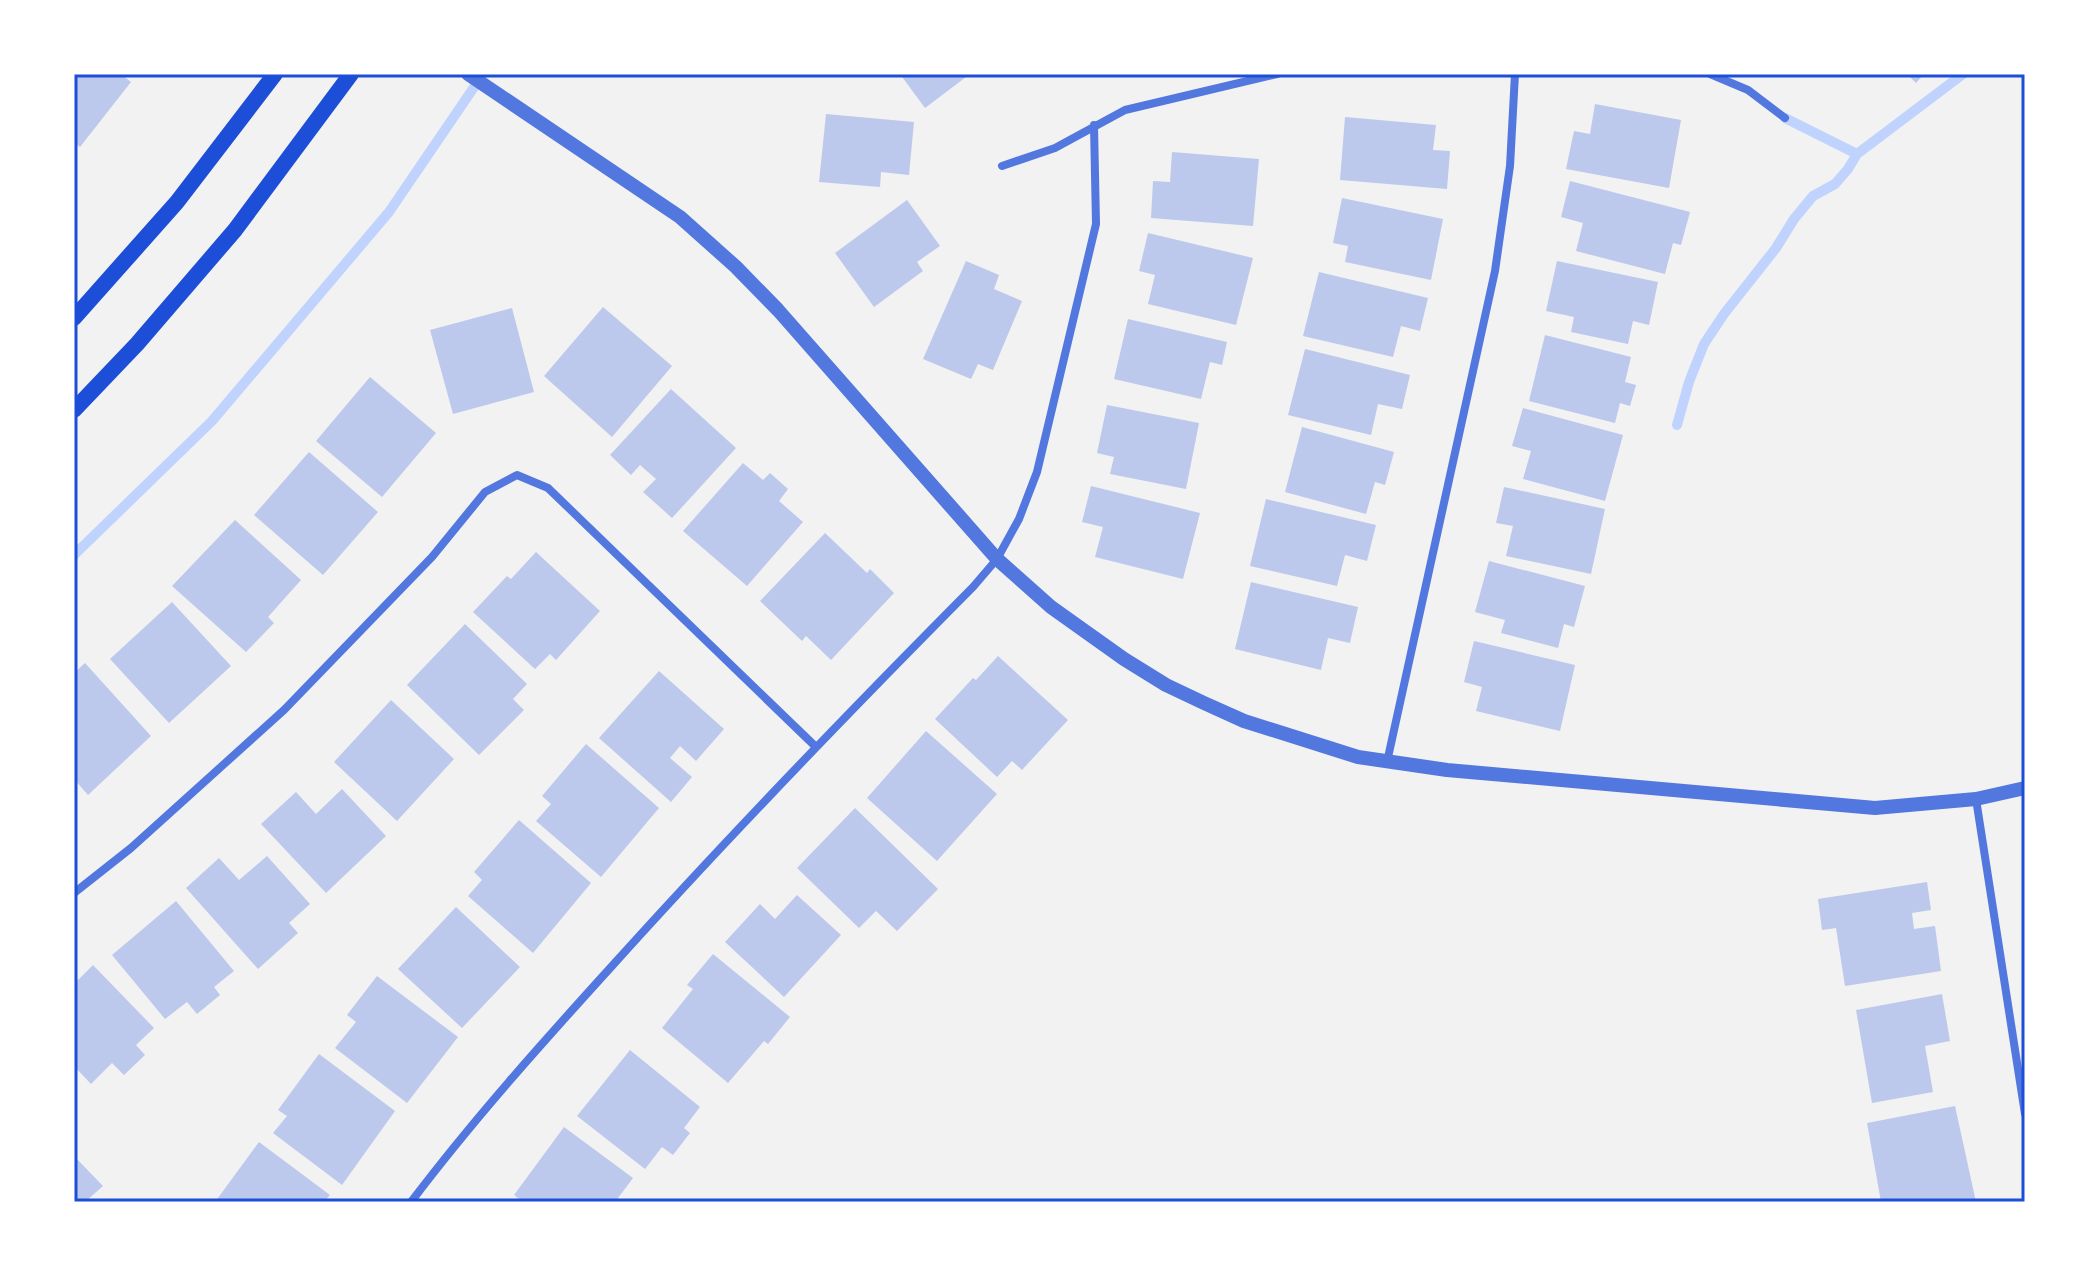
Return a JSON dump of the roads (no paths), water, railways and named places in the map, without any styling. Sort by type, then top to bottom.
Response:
[{"type":"main road","points":[[74,318],[214,156],[275,74]]},
{"type":"main road","points":[[74,410],[137,344],[235,230],[351,74]]},
{"type":"street","points":[[468,74],[680,217],[736,267],[778,310],[997,559],[1051,607],[1166,685],[1244,721],[1321,747],[1387,762],[1875,808],[1976,799],[2025,788]]},
{"type":"street","points":[[1002,166],[1055,148],[1125,110],[1277,74]]},
{"type":"street","points":[[1387,762],[1495,271],[1510,166],[1515,74]]},
{"type":"street","points":[[1710,74],[1748,90],[1785,118]]},
{"type":"street","points":[[411,1202],[443,1160],[576,1005],[699,869],[997,559],[1019,519],[1037,472],[1096,224],[1094,125]]},
{"type":"street","points":[[74,893],[131,848],[284,710],[432,557],[485,492],[517,475],[548,488],[816,747]]},
{"type":"street","points":[[1976,799],[2025,1114]]},
{"type":"waterway","points":[[74,555],[212,421],[389,212],[483,74]]},
{"type":"waterway","points":[[1785,118],[1857,154],[1963,74]]},
{"type":"waterway","points":[[1677,425],[1704,344],[1794,219],[1813,196],[1835,184],[1857,154]]}]
